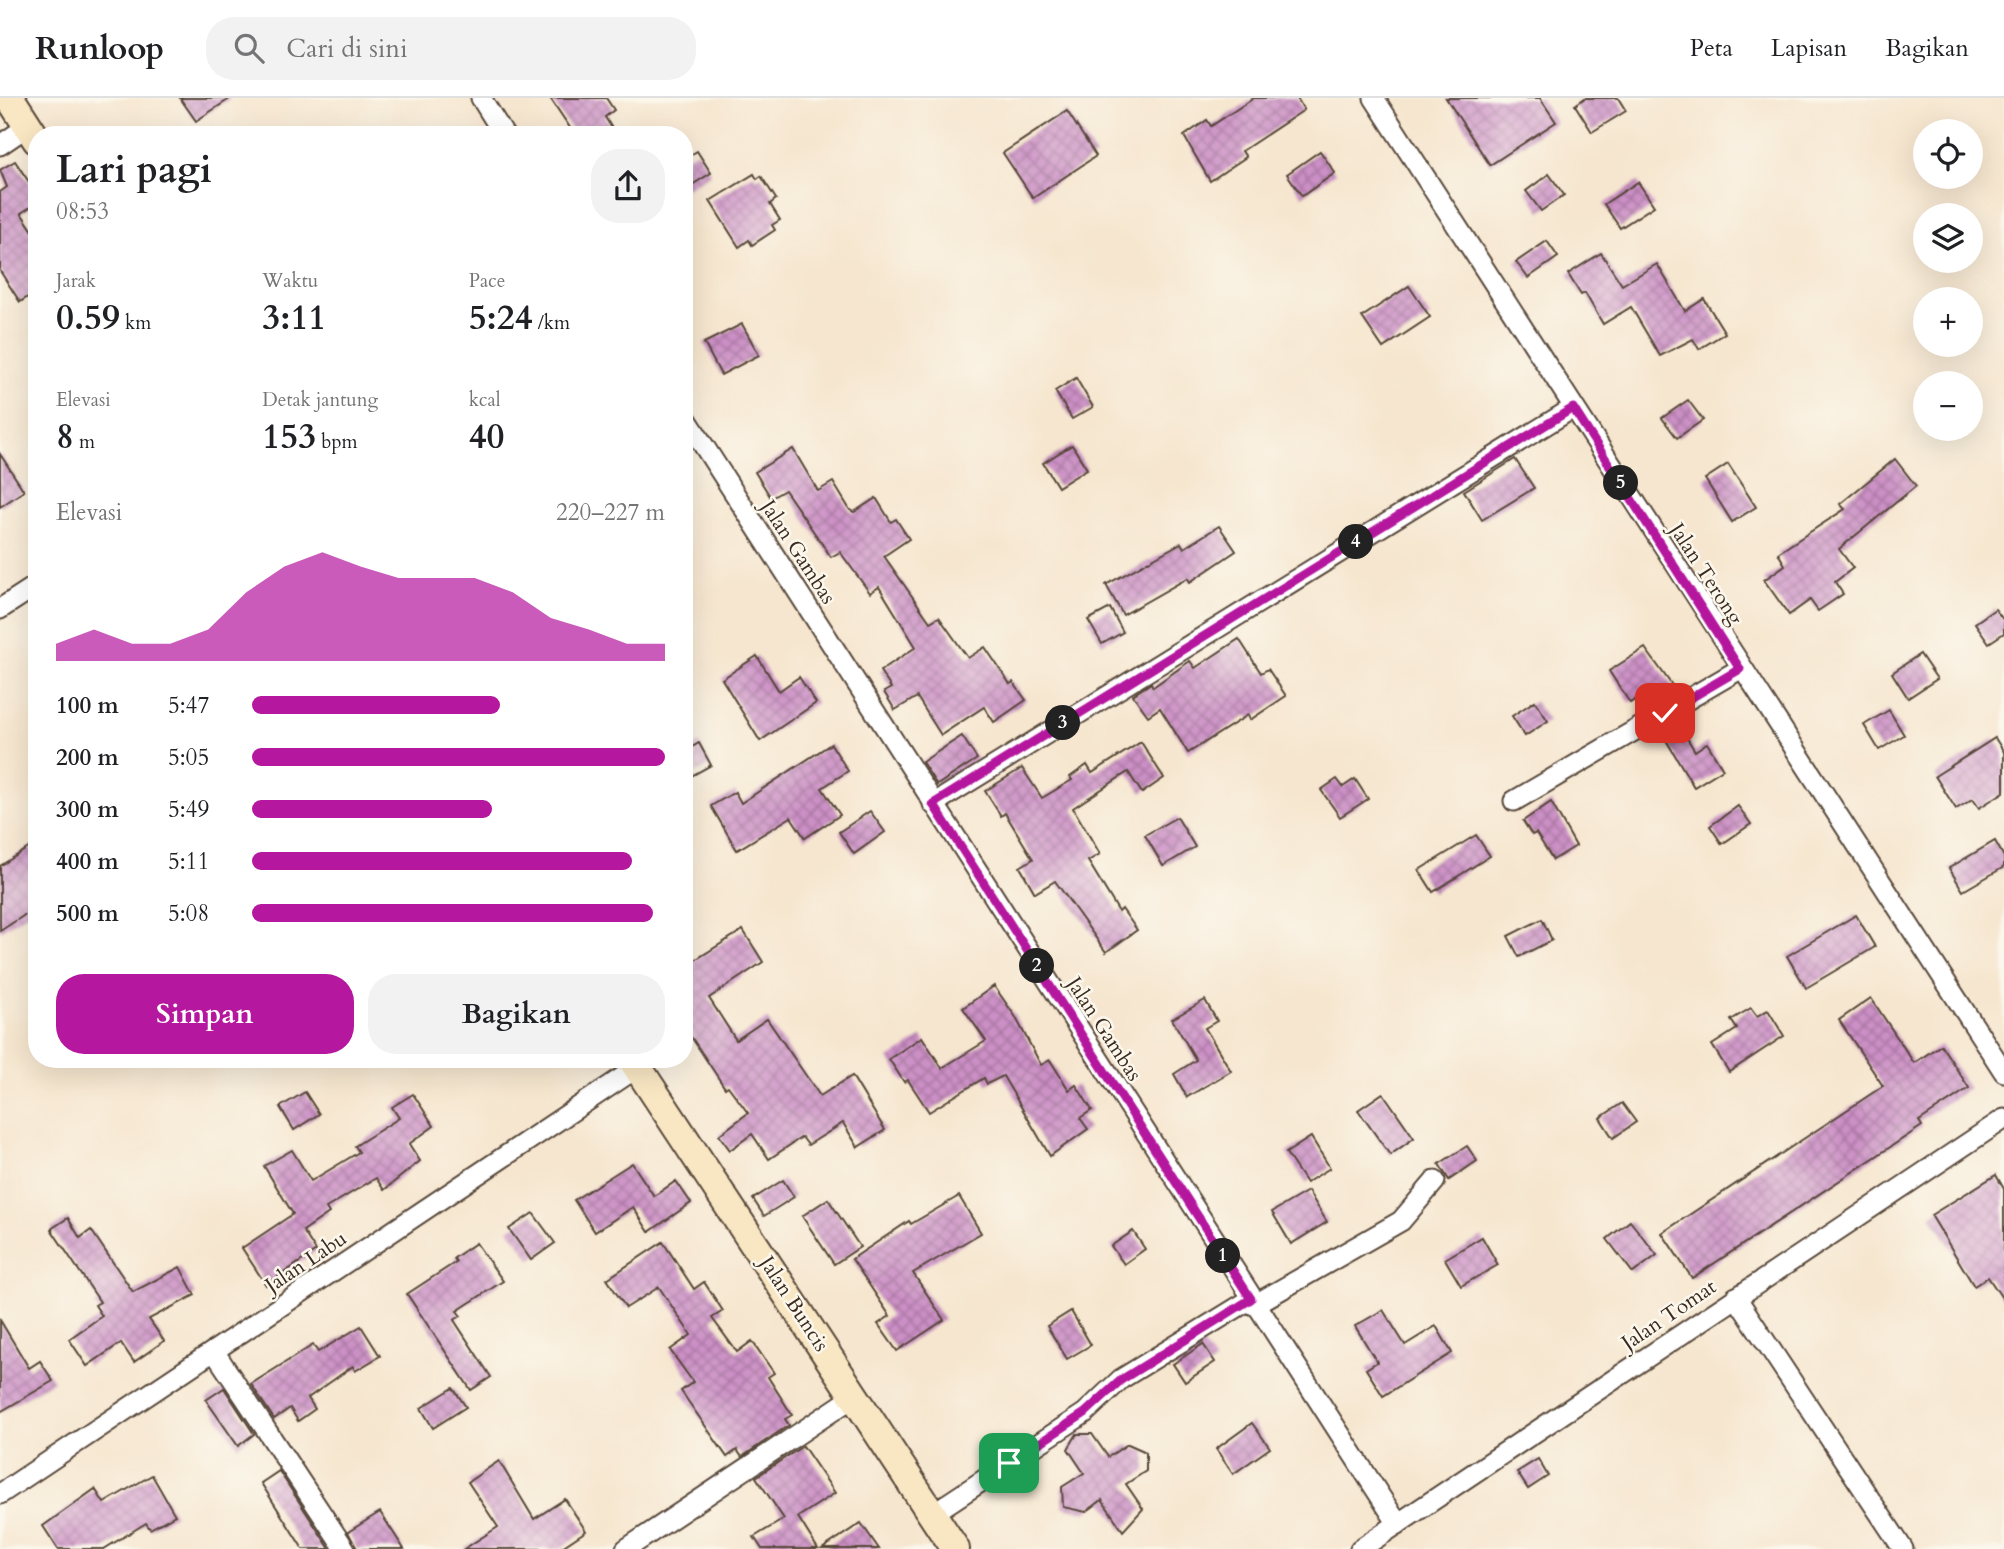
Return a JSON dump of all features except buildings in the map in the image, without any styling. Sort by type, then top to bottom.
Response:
[{"type":"street","points":[[10,98],[28,127]]},
{"type":"street","points":[[481,98],[498,126]]},
{"type":"street","name":"Jalan Terong","points":[[1374,98],[1740,669],[2004,1072]]},
{"type":"street","points":[[0,145],[28,134]]},
{"type":"street","points":[[933,804],[1573,408]]},
{"type":"street","name":"Jalan Gambas","points":[[693,429],[1252,1302],[1398,1524]]},
{"type":"street","points":[[0,609],[28,591]]},
{"type":"street","points":[[1514,801],[1740,669]]},
{"type":"street","name":"Jalan Labu","points":[[0,1494],[628,1068]]},
{"type":"street","name":"Jalan Buncis","points":[[638,1068],[955,1549]]},
{"type":"street","name":"Jalan Tomat","points":[[1360,1549],[2004,1119]]},
{"type":"street","points":[[932,1514],[1085,1413],[1121,1380],[1252,1302],[1401,1221],[1435,1181]]},
{"type":"street","points":[[1736,1297],[1903,1549]]},
{"type":"street","points":[[214,1351],[345,1549]]},
{"type":"street","points":[[626,1549],[855,1396]]},
{"type":"route","points":[[1009,1463],[1085,1413],[1121,1380],[1251,1299],[933,804],[1573,408],[1740,669],[1665,713]]}]
